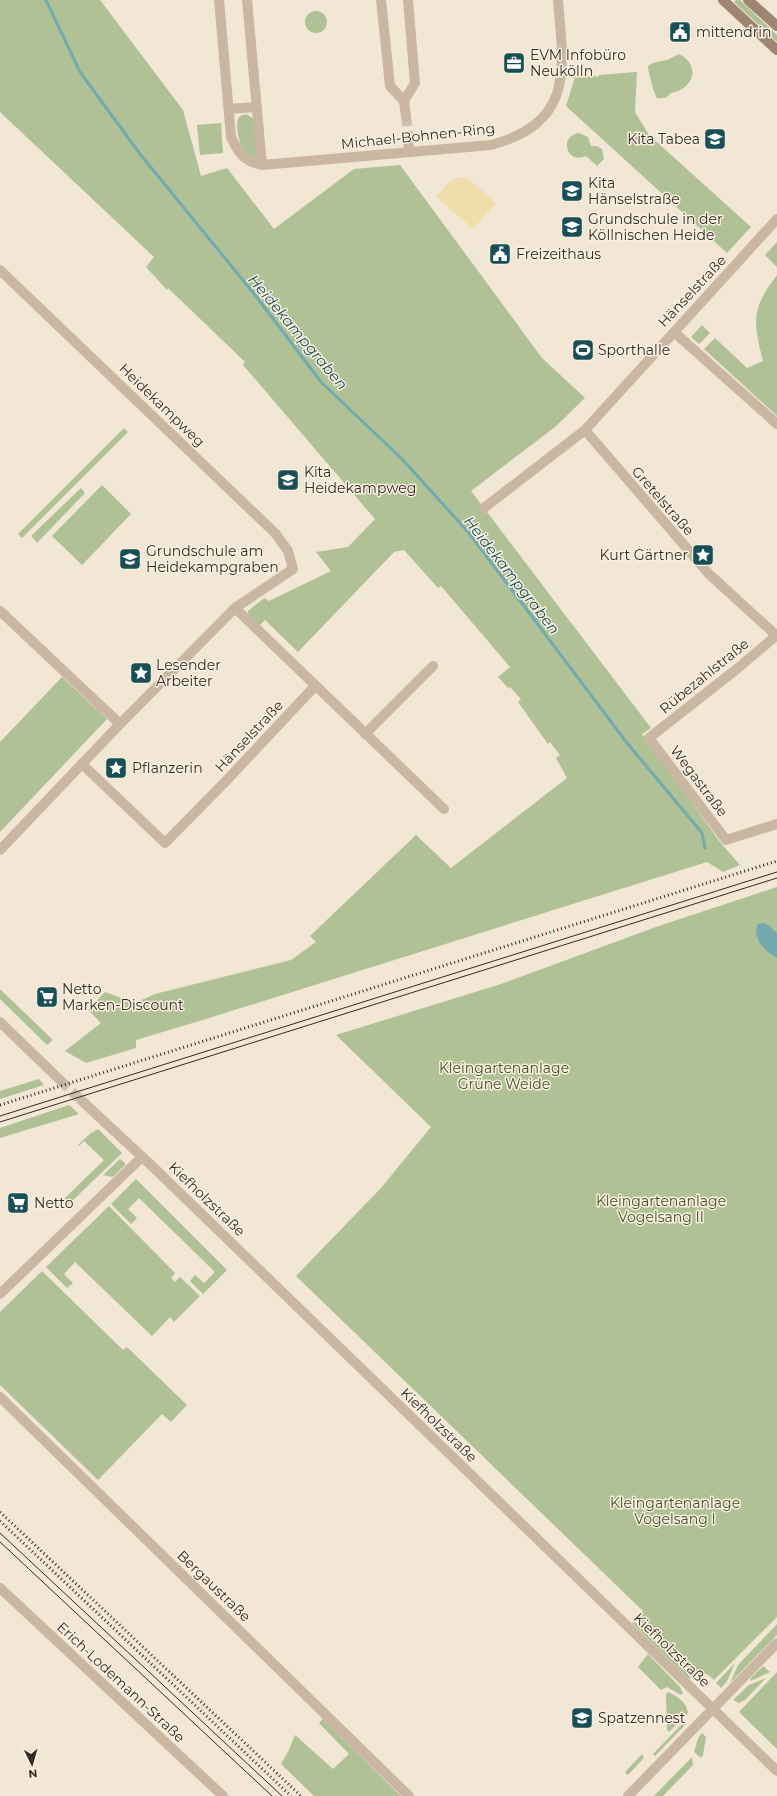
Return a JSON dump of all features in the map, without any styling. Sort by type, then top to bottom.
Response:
[{"type":"main road","points":[[723,0],[777,50]]},
{"type":"main road","points":[[748,0],[777,26]]},
{"type":"street","name":"Michael-Bohnen-Ring","points":[[219,0],[231,137],[238,152],[251,163],[262,165],[491,145],[510,140],[526,132],[541,120],[553,102],[562,78],[563,55],[558,0]]},
{"type":"street","points":[[247,0],[262,165]]},
{"type":"street","points":[[381,0],[390,86],[404,101],[406,116]]},
{"type":"street","points":[[404,101],[415,83],[408,0]]},
{"type":"street","points":[[229,109],[257,107]]},
{"type":"street","points":[[408,136],[409,152]]},
{"type":"street","name":"Hänselstraße","points":[[484,508],[585,430],[777,219]]},
{"type":"street","name":"Heidekampweg","points":[[0,270],[275,533],[288,551],[293,569],[234,608]]},
{"type":"street","points":[[674,332],[777,424]]},
{"type":"street","name":"Gretelstraße","points":[[585,430],[709,574],[777,635]]},
{"type":"street","points":[[0,850],[120,724],[234,608],[444,809]]},
{"type":"street","points":[[0,611],[120,724]]},
{"type":"street","name":"Rübezahlstraße","points":[[649,738],[738,668],[777,635]]},
{"type":"street","points":[[365,734],[433,666]]},
{"type":"street","name":"Hänselstraße","points":[[82,765],[165,843],[226,781],[315,686]]},
{"type":"street","name":"Wegastraße","points":[[649,738],[726,840],[777,824]]},
{"type":"street","points":[[0,1022],[61,1081]]},
{"type":"street","name":"Kiefholzstraße","points":[[81,1100],[142,1157],[777,1771]]},
{"type":"street","points":[[0,1294],[142,1157]]},
{"type":"street","name":"Bergaustraße","points":[[0,1397],[409,1796]]},
{"type":"street","name":"Erich-Lodemann-Straße","points":[[0,1588],[223,1796]]},
{"type":"street","points":[[628,1796],[777,1643]]},
{"type":"green space","points":[[0,0],[100,0],[183,110],[201,176],[227,168],[274,229],[354,169],[400,165],[542,358],[585,398],[555,427],[471,491],[651,728],[642,734],[720,842],[740,865],[723,872],[707,862],[136,1040],[136,1048],[86,1063],[65,1051],[101,1023],[88,1010],[105,992],[135,1003],[155,994],[291,960],[316,942],[310,936],[416,835],[451,868],[567,778],[556,758],[560,755],[550,742],[548,744],[518,702],[521,699],[498,677],[510,667],[441,586],[438,588],[404,550],[394,552],[298,652],[265,620],[259,626],[248,615],[248,611],[264,598],[269,601],[331,571],[316,552],[348,547],[375,519],[243,365],[245,362],[168,288],[167,290],[146,267],[154,257],[0,112]]},
{"type":"green space","points":[[736,0],[740,0],[777,35],[777,42],[734,2]]},
{"type":"green space","points":[[316,11],[324,14],[327,22],[324,30],[316,33],[308,30],[305,22],[308,14]]},
{"type":"green space","points":[[679,54],[691,65],[692,76],[689,82],[679,91],[671,93],[663,98],[657,98],[651,82],[648,66],[653,63],[667,60]]},
{"type":"green space","points":[[637,72],[635,112],[649,135],[751,227],[727,253],[566,106],[575,77],[598,77],[599,75]]},
{"type":"green space","points":[[246,114],[254,119],[258,159],[248,156],[245,153],[239,139],[237,128],[238,119],[240,116]]},
{"type":"green space","points":[[221,123],[223,153],[200,155],[197,125]]},
{"type":"green space","points":[[579,133],[588,137],[591,146],[597,146],[602,149],[604,159],[597,166],[586,156],[579,158],[574,157],[570,153],[567,144],[569,139],[572,135]]},
{"type":"green space","points":[[777,242],[777,267],[765,255]]},
{"type":"green space","points":[[777,275],[777,416],[704,349],[715,338],[747,368],[763,361],[757,335],[756,316],[762,297]]},
{"type":"green space","points":[[702,325],[710,333],[699,344],[691,337]]},
{"type":"green space","points":[[124,428],[128,432],[22,538],[18,534]]},
{"type":"green space","points":[[102,485],[131,514],[82,565],[52,536]]},
{"type":"green space","points":[[81,488],[85,493],[37,543],[31,536]]},
{"type":"green space","points":[[62,677],[107,719],[0,832],[0,742]]},
{"type":"green space","points":[[777,887],[777,1617],[714,1680],[707,1674],[698,1675],[690,1670],[637,1618],[643,1611],[296,1276],[381,1188],[431,1127],[336,1035],[501,984],[656,927]]},
{"type":"green space","points":[[0,989],[53,1040],[47,1045],[0,999]]},
{"type":"green space","points":[[39,1079],[44,1085],[0,1099],[0,1091]]},
{"type":"green space","points":[[69,1105],[79,1114],[0,1138],[0,1128]]},
{"type":"green space","points":[[98,1129],[122,1153],[68,1205],[63,1200],[104,1160],[84,1141],[79,1146],[78,1145],[91,1133]]},
{"type":"green space","points":[[120,1159],[126,1164],[113,1177],[103,1175]]},
{"type":"green space","points":[[136,1179],[227,1270],[203,1294],[190,1281],[195,1275],[204,1283],[215,1272],[139,1198],[128,1209],[137,1218],[131,1224],[111,1204]]},
{"type":"green space","points":[[109,1206],[175,1273],[171,1278],[175,1282],[180,1277],[200,1296],[174,1322],[170,1317],[152,1336],[75,1262],[64,1274],[73,1283],[67,1288],[46,1267]]},
{"type":"green space","points":[[42,1271],[123,1350],[127,1347],[187,1405],[171,1422],[162,1414],[98,1480],[0,1385],[0,1312]]},
{"type":"green space","points":[[634,1621],[688,1673],[692,1679],[688,1678],[632,1623]]},
{"type":"green space","points":[[777,1624],[777,1635],[730,1683],[738,1665]]},
{"type":"green space","points":[[648,1654],[680,1687],[683,1693],[681,1695],[667,1687],[661,1690],[638,1667]]},
{"type":"green space","points":[[735,1663],[727,1681],[721,1688],[716,1683]]},
{"type":"green space","points":[[763,1666],[770,1672],[751,1681],[750,1679]]},
{"type":"green space","points":[[777,1672],[777,1749],[739,1712]]},
{"type":"green space","points":[[766,1678],[745,1700],[739,1703],[733,1700],[749,1685]]},
{"type":"green space","points":[[668,1692],[683,1702],[688,1713],[669,1732],[667,1730],[666,1694]]},
{"type":"green space","points":[[323,1719],[401,1796],[314,1796],[281,1764],[295,1735],[333,1769],[349,1754],[319,1723]]},
{"type":"green space","points":[[685,1721],[687,1723],[655,1756],[653,1754]]},
{"type":"green space","points":[[702,1733],[706,1737],[703,1755],[701,1758],[694,1752],[698,1738]]},
{"type":"green space","points":[[642,1754],[644,1758],[628,1775],[625,1772]]},
{"type":"green space","points":[[692,1757],[693,1765],[663,1796],[654,1796]]},
{"type":"sand","points":[[460,177],[467,178],[496,203],[473,229],[436,197],[448,183]]},
{"type":"water","points":[[763,923],[768,925],[777,933],[777,958],[761,945],[757,936],[757,926],[758,924]]},
{"type":"waterway","name":"Heidekampgraben","points":[[46,0],[80,72],[140,154],[255,295],[321,382],[402,459],[469,533],[627,743],[702,833],[705,848]]},
{"type":"tunnel","points":[[406,116],[408,136]]},
{"type":"tunnel","points":[[61,1081],[81,1100]]},
{"type":"tram line","points":[[0,1116],[777,872]]},
{"type":"tram line","points":[[0,1122],[777,878]]},
{"type":"tram line","points":[[0,1533],[282,1796]]},
{"type":"tram line","points":[[0,1542],[272,1796]]},
{"type":"railway","points":[[0,1105],[777,861]]},
{"type":"railway","points":[[0,1512],[301,1796]]},
{"type":"railway","points":[[0,1521],[291,1796]]},
{"type":"place","name":"mittendrin","points":[[680,32]]},
{"type":"place","name":"EVM Infobüro Neukölln","points":[[514,63]]},
{"type":"place","name":"Kita Tabea","points":[[715,139]]},
{"type":"place","name":"Kita Hänselstraße","points":[[572,191]]},
{"type":"place","name":"Grundschule in der Köllnischen Heide","points":[[572,227]]},
{"type":"place","name":"Freizeithaus","points":[[500,254]]},
{"type":"place","name":"Sporthalle","points":[[583,350]]},
{"type":"place","name":"Kita Heidekampweg","points":[[288,480]]},
{"type":"place","name":"Kurt Gärtner","points":[[703,555]]},
{"type":"place","name":"Grundschule am Heidekampgraben","points":[[130,559]]},
{"type":"place","name":"Lesender Arbeiter","points":[[141,673]]},
{"type":"place","name":"Pflanzerin","points":[[116,768]]},
{"type":"place","name":"Netto Marken-Discount","points":[[47,997]]},
{"type":"place","name":"Netto","points":[[18,1203]]},
{"type":"place","name":"Spatzennest","points":[[582,1718]]},
{"type":"park label","name":"Kleingartenanlage Grüne Weide","points":[[504,1076]]},
{"type":"park label","name":"Kleingartenanlage Vogelsang II","points":[[661,1210]]},
{"type":"park label","name":"Kleingartenanlage Vogelsang I","points":[[675,1512]]}]
